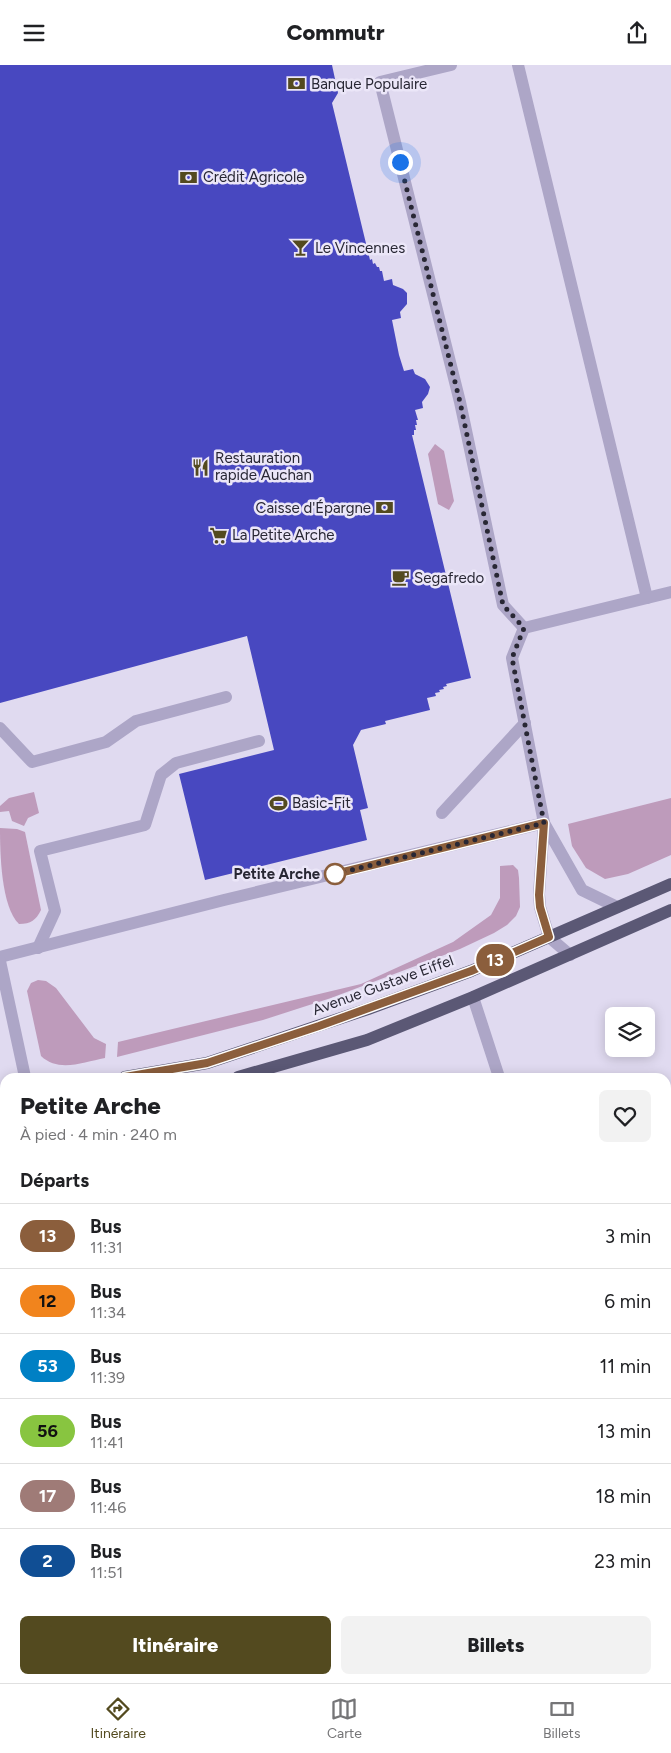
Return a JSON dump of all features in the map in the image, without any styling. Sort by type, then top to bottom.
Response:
[{"type":"main road","name":"Avenue Gustave Eiffel","points":[[148,1073],[207,1063],[310,1029],[471,971],[671,884]]},
{"type":"main road","points":[[252,1073],[367,1039],[473,997],[671,910]]},
{"type":"street","points":[[451,65],[380,82],[460,402],[503,605],[524,628]]},
{"type":"street","points":[[518,65],[647,598]]},
{"type":"street","points":[[522,80],[529,65]]},
{"type":"street","points":[[524,628],[671,592]]},
{"type":"street","points":[[524,628],[512,658],[544,823],[539,895],[540,907],[549,937],[570,955]]},
{"type":"street","points":[[0,727],[32,762],[106,742],[136,721],[226,697]]},
{"type":"street","points":[[442,813],[525,723]]},
{"type":"street","points":[[38,948],[55,911],[40,851],[145,825],[161,775],[176,763],[259,741]]},
{"type":"street","points":[[544,823],[582,890],[618,907]]},
{"type":"street","points":[[0,957],[224,900],[544,823]]},
{"type":"street","points":[[0,961],[24,1073]]},
{"type":"street","points":[[473,997],[498,1073]]},
{"type":"shaded area","points":[[435,444],[444,451],[454,501],[449,510],[438,504],[428,454]]},
{"type":"shaded area","points":[[34,792],[39,813],[28,818],[24,826],[12,821],[9,811],[0,812],[0,806],[9,798]]},
{"type":"shaded area","points":[[671,798],[671,855],[628,874],[605,879],[586,868],[572,846],[568,824]]},
{"type":"shaded area","points":[[0,828],[17,829],[25,832],[41,910],[35,919],[27,923],[19,924],[8,905],[0,851]]},
{"type":"shaded area","points":[[513,865],[518,870],[520,907],[516,916],[507,925],[494,933],[460,949],[331,998],[263,1020],[117,1057],[118,1042],[361,984],[453,942],[491,915],[500,898],[500,866]]},
{"type":"shaded area","points":[[38,980],[46,981],[56,988],[94,1038],[106,1044],[105,1058],[80,1064],[63,1065],[48,1061],[41,1056],[27,991],[31,983]]},
{"type":"building","name":"La Petite Arche","points":[[0,65],[332,65],[338,93],[332,103],[370,260],[372,259],[373,264],[375,263],[380,271],[382,271],[384,281],[392,279],[393,285],[407,293],[407,304],[400,312],[401,318],[392,320],[399,355],[404,371],[413,369],[415,374],[425,379],[430,387],[428,394],[422,402],[423,408],[415,410],[418,420],[416,420],[417,425],[415,425],[414,435],[412,435],[471,678],[446,684],[447,686],[443,687],[444,689],[435,693],[436,696],[427,698],[430,710],[385,721],[386,724],[361,730],[353,745],[368,808],[360,810],[367,840],[205,880],[179,774],[274,750],[247,636],[0,703]]},
{"type":"bus line","name":"13","points":[[148,1073],[207,1063],[319,1026],[471,971],[549,937],[540,907],[539,895],[544,823],[335,874]]},
{"type":"place","name":"Banque Populaire","points":[[297,84]]},
{"type":"place","name":"Crédit Agricole","points":[[189,177]]},
{"type":"place","name":"Le Vincennes","points":[[301,248]]},
{"type":"place","name":"Restauration rapide Auchan","points":[[201,467]]},
{"type":"place","name":"Caisse d'Épargne","points":[[385,508]]},
{"type":"place","name":"La Petite Arche","points":[[218,535]]},
{"type":"place","name":"Segafredo","points":[[400,578]]},
{"type":"place","name":"Basic-Fit","points":[[278,803]]},
{"type":"place","name":"Petite Arche","points":[[335,874]]},
{"type":"route","points":[[335,874],[544,823],[512,658],[524,628],[503,605],[460,402],[400,162]]}]
